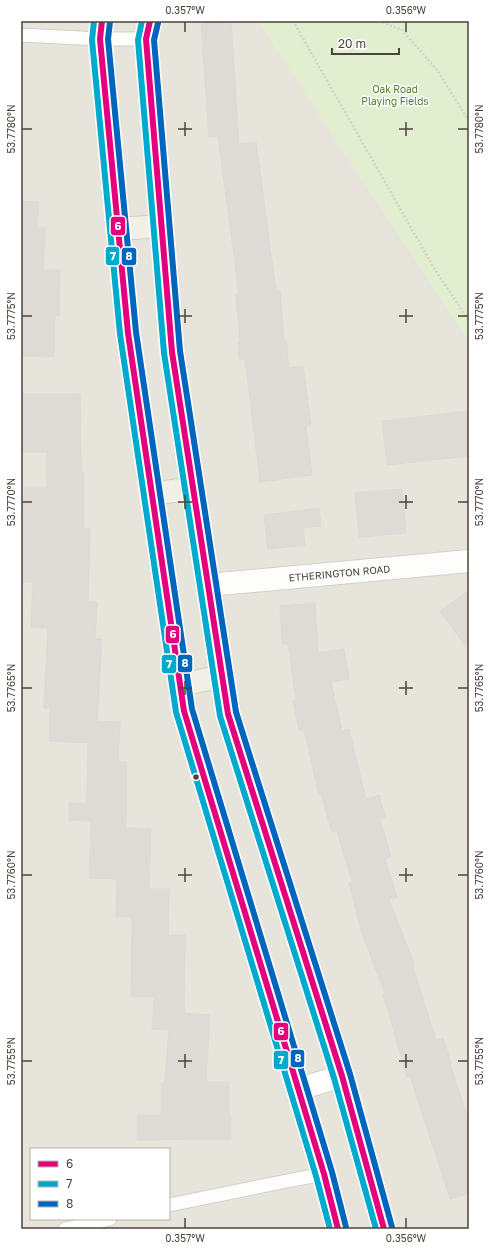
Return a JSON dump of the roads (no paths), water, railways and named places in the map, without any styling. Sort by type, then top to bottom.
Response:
[{"type":"main road","points":[[101,30],[128,332],[184,711],[299,1089],[324,1174],[338,1229]]},
{"type":"main road","points":[[148,30],[161,226],[172,352],[228,714],[342,1076],[384,1229]]},
{"type":"main road","points":[[118,229],[161,226]]},
{"type":"main road","points":[[152,494],[194,488]]},
{"type":"main road","points":[[180,685],[223,676]]},
{"type":"street","name":"ETHERINGTON ROAD","points":[[209,585],[469,561]]},
{"type":"street","points":[[299,1089],[342,1076]]},
{"type":"lane","points":[[21,34],[101,30],[148,30]]},
{"type":"lane","points":[[170,1205],[324,1174]]},
{"type":"lane","points":[[65,1229],[106,1220]]},
{"type":"park label","name":"Oak Road Playing Fields","points":[[395,94]]}]
